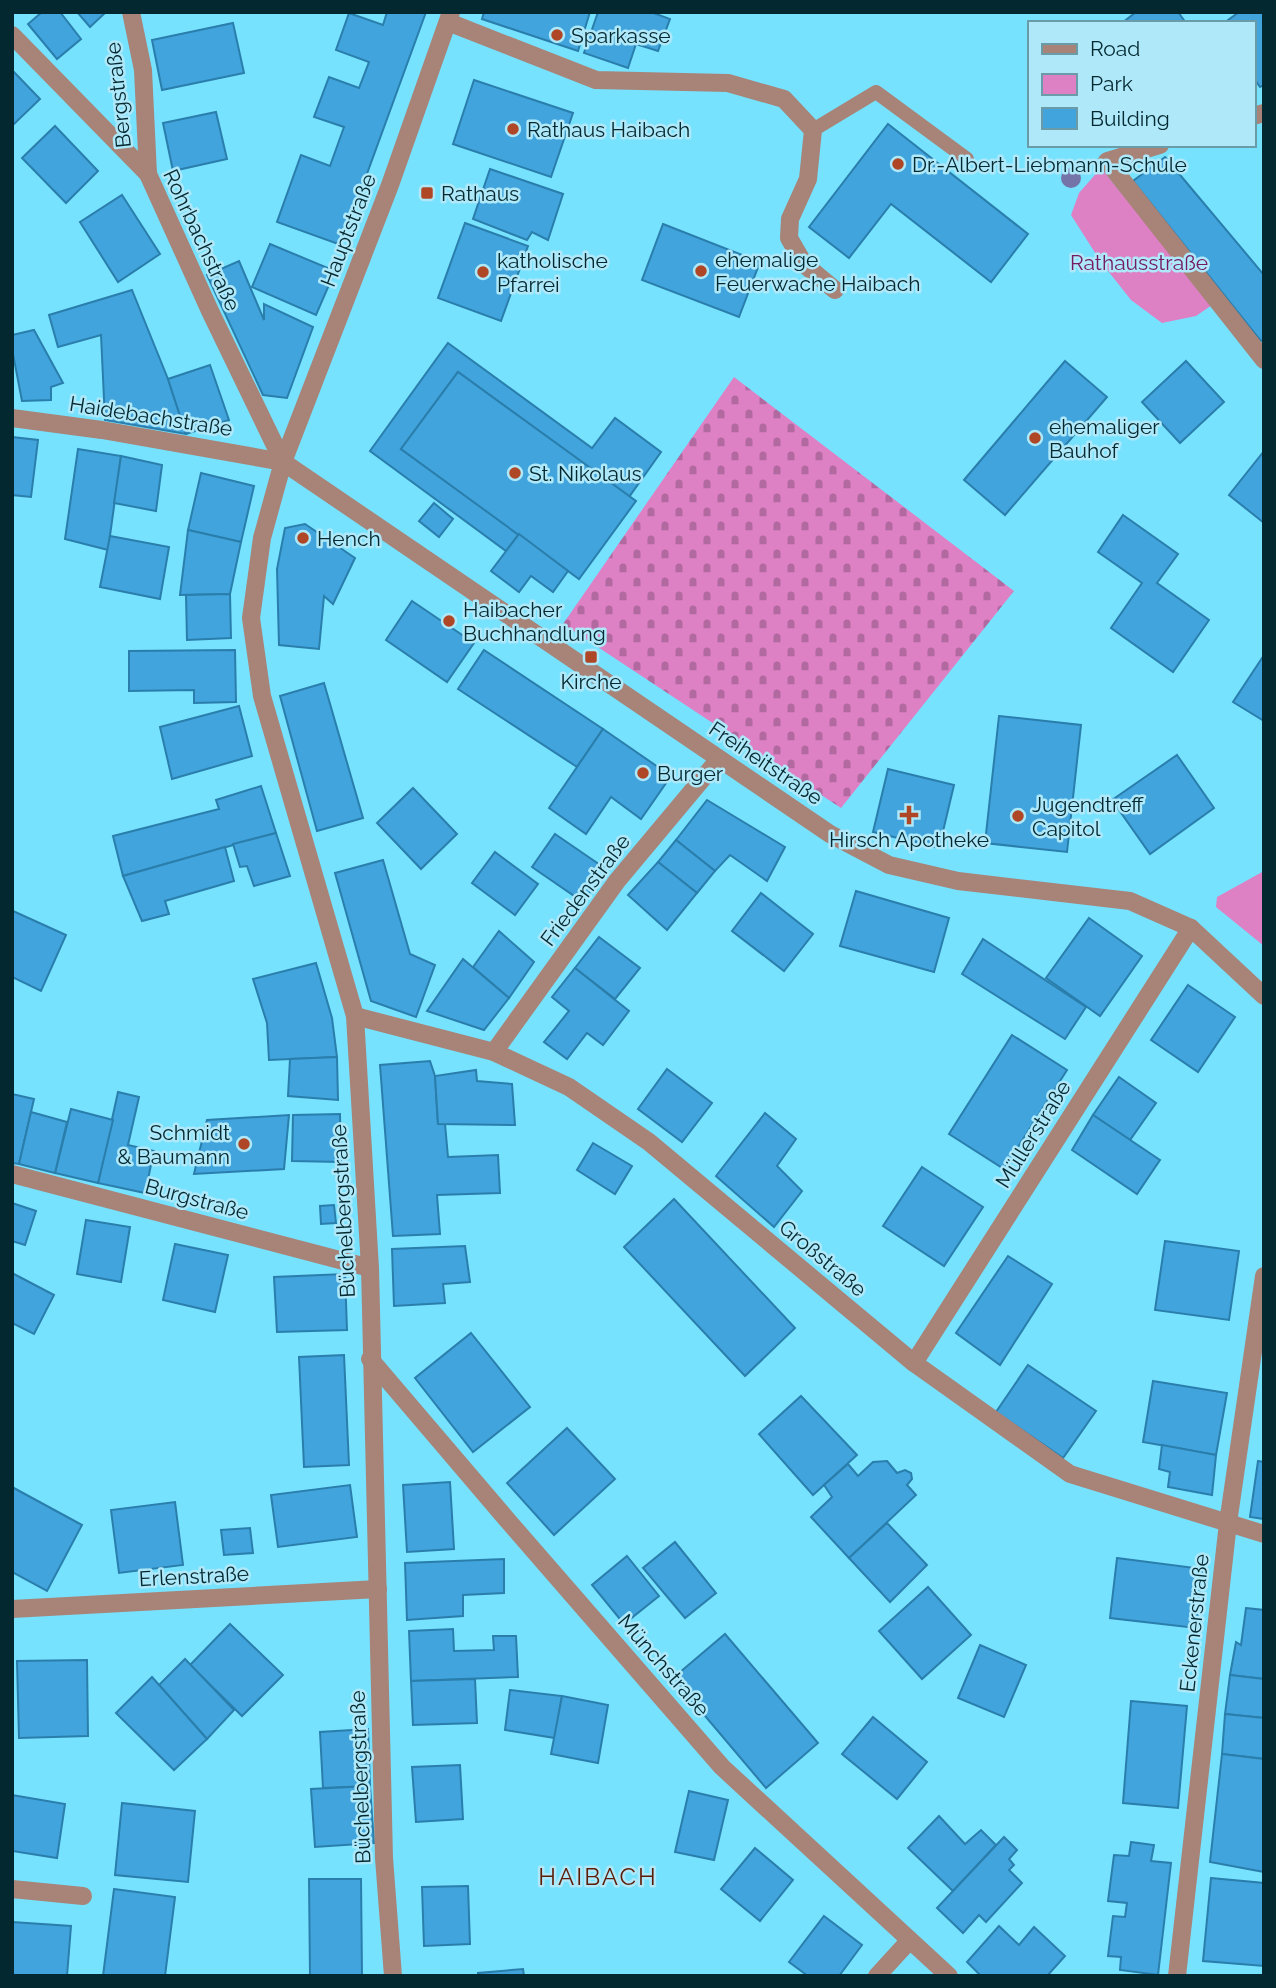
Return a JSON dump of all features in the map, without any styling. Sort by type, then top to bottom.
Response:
[{"type":"street","name":"Bergstraße","points":[[131,12],[143,70],[148,174]]},
{"type":"street","points":[[450,17],[596,80],[728,83],[784,99],[813,130],[807,178],[790,219],[789,238],[804,264],[835,290]]},
{"type":"street","name":"Hauptstraße","points":[[283,461],[390,185],[450,17]]},
{"type":"street","name":"Rohrbachstraße","points":[[12,35],[148,174],[210,311],[283,461]]},
{"type":"street","points":[[1154,147],[1107,162],[1264,359]]},
{"type":"street","name":"Haidebachstraße","points":[[12,418],[102,429],[283,461]]},
{"type":"street","name":"Freiheitstraße","points":[[283,461],[830,834],[889,865],[958,881],[1129,901],[1191,928],[1264,996]]},
{"type":"street","name":"Büchelbergstraße","points":[[283,461],[262,538],[251,618],[262,696],[355,1016],[370,1268],[370,1359],[384,1858],[393,1976]]},
{"type":"street","name":"Friedenstraße","points":[[494,1052],[617,881],[719,759]]},
{"type":"street","name":"Müllerstraße","points":[[914,1363],[1191,928]]},
{"type":"street","name":"Großstraße","points":[[355,1016],[494,1052],[569,1087],[649,1142],[914,1363],[1070,1474],[1264,1534]]},
{"type":"street","name":"Burgstraße","points":[[12,1174],[370,1268]]},
{"type":"street","name":"Eckenerstraße","points":[[1177,1976],[1228,1523],[1264,1276]]},
{"type":"street","name":"Münchstraße","points":[[370,1359],[722,1767],[949,1976]]},
{"type":"street","name":"Erlenstraße","points":[[12,1609],[378,1589]]},
{"type":"street","points":[[12,1889],[83,1896]]},
{"type":"street","points":[[877,1976],[909,1941]]},
{"type":"lane","points":[[813,130],[876,92],[967,159]]},
{"type":"green space","name":"Rathausstraße","points":[[1101,168],[1212,305],[1196,316],[1162,323],[1131,300],[1101,262],[1071,215],[1079,193]]},
{"type":"green space","points":[[734,377],[1014,591],[841,808],[563,624]]},
{"type":"green space","points":[[1264,871],[1264,946],[1216,907],[1217,897]]},
{"type":"building","points":[[42,12],[60,12],[81,39],[57,59],[28,24]]},
{"type":"building","points":[[77,12],[106,12],[90,27]]},
{"type":"building","points":[[387,12],[426,12],[341,245],[277,222],[301,155],[330,166],[344,127],[314,117],[329,77],[359,88],[369,62],[336,50],[349,13],[383,25]]},
{"type":"building","name":"Sparkasse","points":[[484,12],[590,12],[578,51],[482,19]]},
{"type":"building","points":[[598,12],[651,12],[670,19],[658,51],[636,44],[628,68],[584,53]]},
{"type":"building","points":[[1136,12],[1178,12],[1185,21],[1125,21]]},
{"type":"building","points":[[1239,12],[1264,12],[1264,85],[1260,87],[1255,80],[1255,21],[1227,21]]},
{"type":"building","points":[[233,23],[244,73],[162,90],[152,40]]},
{"type":"building","points":[[12,70],[40,99],[12,126]]},
{"type":"building","name":"Rathaus Haibach","points":[[474,80],[573,113],[551,177],[453,144]]},
{"type":"building","points":[[216,112],[227,159],[173,171],[163,123]]},
{"type":"building","name":"Dr.-Albert-Liebmann-Schule","points":[[888,124],[1028,234],[991,282],[891,204],[849,258],[809,227]]},
{"type":"building","points":[[55,126],[98,171],[66,203],[22,158]]},
{"type":"building","points":[[1165,157],[1264,275],[1264,339],[1261,341],[1133,181]]},
{"type":"building","points":[[490,169],[563,194],[548,240],[532,232],[527,240],[473,219]]},
{"type":"building","points":[[122,195],[160,254],[118,282],[80,222]]},
{"type":"building","name":"katholische Pfarrei","points":[[465,223],[528,246],[501,321],[438,298]]},
{"type":"building","name":"ehemalige Feuerwache Haibach","points":[[663,224],[760,262],[739,317],[642,280]]},
{"type":"building","points":[[270,244],[335,271],[316,315],[252,287]]},
{"type":"building","points":[[239,261],[264,320],[264,304],[313,327],[287,398],[263,395],[207,275]]},
{"type":"building","points":[[132,290],[168,379],[186,434],[105,420],[101,335],[58,347],[49,315]]},
{"type":"building","points":[[34,330],[63,383],[51,387],[51,400],[22,401],[12,335]]},
{"type":"building","points":[[448,343],[592,448],[615,418],[661,452],[629,497],[458,372],[401,449],[519,534],[506,551],[370,451]]},
{"type":"building","name":"ehemaliger Bauhof","points":[[1065,361],[1107,397],[1005,515],[964,480]]},
{"type":"building","points":[[1186,361],[1224,402],[1180,443],[1142,402]]},
{"type":"building","points":[[210,365],[229,420],[186,434],[168,379]]},
{"type":"building","name":"St. Nikolaus","points":[[458,372],[636,501],[579,579],[401,449]]},
{"type":"building","points":[[12,437],[38,440],[31,497],[12,495]]},
{"type":"building","points":[[78,449],[121,456],[108,550],[65,539]]},
{"type":"building","points":[[1264,451],[1264,523],[1229,495]]},
{"type":"building","points":[[121,456],[162,465],[156,511],[114,503]]},
{"type":"building","points":[[201,473],[254,486],[241,542],[188,530]]},
{"type":"building","points":[[434,503],[453,519],[439,537],[419,521]]},
{"type":"building","points":[[1123,515],[1178,554],[1157,583],[1209,620],[1173,672],[1111,628],[1142,583],[1098,552]]},
{"type":"building","points":[[305,524],[355,558],[333,604],[324,596],[319,649],[279,645],[277,569],[285,528]]},
{"type":"building","points":[[188,530],[241,542],[230,594],[180,595]]},
{"type":"building","points":[[519,534],[568,571],[553,592],[531,576],[519,592],[491,571]]},
{"type":"building","points":[[110,536],[169,547],[160,599],[100,587]]},
{"type":"building","points":[[230,594],[231,638],[187,640],[186,595]]},
{"type":"building","points":[[412,601],[474,643],[447,682],[386,640]]},
{"type":"building","points":[[235,650],[236,702],[194,703],[194,690],[129,691],[129,651]]},
{"type":"building","points":[[484,650],[603,729],[577,767],[458,689]]},
{"type":"building","points":[[1264,655],[1264,721],[1233,702]]},
{"type":"building","points":[[324,683],[363,818],[317,831],[280,696]]},
{"type":"building","points":[[239,706],[252,756],[172,779],[160,727]]},
{"type":"building","points":[[999,716],[1081,725],[1067,852],[985,843]]},
{"type":"building","points":[[603,729],[671,776],[641,819],[611,797],[586,834],[549,808]]},
{"type":"building","points":[[1177,755],[1214,808],[1150,854],[1112,800]]},
{"type":"building","points":[[888,769],[954,785],[939,848],[873,832]]},
{"type":"building","points":[[261,786],[276,833],[123,876],[113,836],[219,809],[216,800]]},
{"type":"building","points":[[413,788],[457,834],[421,869],[377,823]]},
{"type":"building","points":[[707,800],[785,847],[767,881],[730,855],[715,871],[676,840]]},
{"type":"building","points":[[276,833],[290,876],[254,886],[247,866],[240,867],[233,844]]},
{"type":"building","points":[[555,834],[606,869],[583,902],[532,867]]},
{"type":"building","points":[[676,840],[715,871],[697,893],[658,862]]},
{"type":"building","points":[[225,847],[234,881],[165,901],[169,914],[142,921],[123,876]]},
{"type":"building","points":[[495,852],[538,884],[515,915],[472,883]]},
{"type":"building","points":[[383,860],[410,954],[435,965],[416,1017],[371,1001],[335,873]]},
{"type":"building","points":[[658,862],[697,893],[667,930],[628,895]]},
{"type":"building","points":[[856,891],[949,918],[934,972],[840,946]]},
{"type":"building","points":[[761,893],[813,934],[784,971],[732,931]]},
{"type":"building","points":[[13,911],[66,935],[41,991],[12,977]]},
{"type":"building","points":[[1089,918],[1142,956],[1100,1016],[1046,978]]},
{"type":"building","points":[[499,931],[534,962],[509,998],[473,967]]},
{"type":"building","points":[[599,937],[640,968],[615,999],[575,968]]},
{"type":"building","points":[[983,939],[1086,1007],[1065,1039],[962,974]]},
{"type":"building","points":[[463,959],[509,998],[484,1030],[427,1011]]},
{"type":"building","points":[[316,963],[332,1018],[337,1057],[269,1060],[267,1023],[253,979]]},
{"type":"building","points":[[575,968],[629,1011],[603,1045],[587,1033],[567,1059],[544,1042],[569,1011],[552,997]]},
{"type":"building","points":[[1188,985],[1235,1017],[1198,1072],[1151,1040]]},
{"type":"building","points":[[1012,1035],[1067,1070],[1004,1169],[949,1134]]},
{"type":"building","points":[[337,1057],[338,1100],[288,1096],[290,1059]]},
{"type":"building","points":[[430,1061],[435,1076],[438,1124],[445,1124],[448,1157],[498,1155],[500,1193],[437,1195],[440,1234],[393,1236],[380,1065]]},
{"type":"building","points":[[667,1069],[712,1103],[682,1142],[638,1109]]},
{"type":"building","points":[[476,1070],[477,1081],[512,1084],[515,1125],[438,1124],[435,1076]]},
{"type":"building","points":[[1119,1077],[1156,1103],[1130,1140],[1093,1115]]},
{"type":"building","points":[[118,1092],[139,1097],[128,1145],[154,1151],[145,1193],[98,1183]]},
{"type":"building","points":[[12,1094],[34,1099],[19,1164],[12,1163]]},
{"type":"building","points":[[71,1109],[113,1120],[98,1183],[55,1173]]},
{"type":"building","points":[[31,1112],[67,1122],[55,1173],[19,1164]]},
{"type":"building","points":[[765,1113],[796,1139],[777,1166],[802,1191],[774,1227],[716,1176]]},
{"type":"building","points":[[340,1114],[341,1162],[292,1161],[293,1115]]},
{"type":"building","name":"Schmidt & Baumann","points":[[289,1115],[284,1169],[194,1174],[207,1120]]},
{"type":"building","points":[[1093,1115],[1160,1160],[1137,1194],[1072,1150]]},
{"type":"building","points":[[593,1143],[632,1166],[615,1194],[577,1170]]},
{"type":"building","points":[[922,1167],[983,1207],[944,1266],[883,1226]]},
{"type":"building","points":[[674,1199],[795,1328],[745,1376],[624,1247]]},
{"type":"building","points":[[12,1203],[36,1211],[25,1245],[12,1241]]},
{"type":"building","points":[[334,1205],[336,1223],[321,1224],[320,1206]]},
{"type":"building","points":[[86,1220],[130,1227],[121,1282],[77,1274]]},
{"type":"building","points":[[1165,1241],[1239,1251],[1229,1320],[1155,1310]]},
{"type":"building","points":[[175,1244],[228,1255],[215,1312],[163,1300]]},
{"type":"building","points":[[465,1246],[470,1282],[443,1284],[445,1303],[394,1306],[392,1249]]},
{"type":"building","points":[[1008,1256],[1052,1284],[1000,1365],[956,1333]]},
{"type":"building","points":[[12,1273],[54,1295],[34,1334],[12,1323]]},
{"type":"building","points":[[345,1274],[347,1330],[277,1332],[274,1277]]},
{"type":"building","points":[[471,1333],[530,1407],[473,1452],[415,1378]]},
{"type":"building","points":[[344,1355],[349,1465],[304,1467],[299,1357]]},
{"type":"building","points":[[1028,1365],[1096,1411],[1063,1458],[996,1412]]},
{"type":"building","points":[[1153,1381],[1227,1393],[1216,1455],[1143,1442]]},
{"type":"building","points":[[801,1396],[857,1455],[813,1495],[759,1434]]},
{"type":"building","points":[[567,1428],[615,1479],[554,1535],[507,1483]]},
{"type":"building","points":[[1162,1445],[1216,1455],[1212,1495],[1168,1487],[1170,1472],[1159,1469]]},
{"type":"building","points":[[887,1461],[897,1473],[905,1470],[911,1473],[912,1479],[907,1485],[916,1495],[849,1558],[811,1517],[832,1497],[824,1485],[848,1464],[858,1476],[873,1462]]},
{"type":"building","points":[[1258,1461],[1264,1462],[1264,1519],[1250,1517]]},
{"type":"building","points":[[450,1482],[454,1549],[407,1552],[403,1485]]},
{"type":"building","points":[[350,1485],[357,1537],[278,1547],[271,1495]]},
{"type":"building","points":[[12,1487],[82,1525],[47,1591],[12,1572]]},
{"type":"building","points":[[175,1502],[183,1565],[119,1573],[111,1510]]},
{"type":"building","points":[[887,1523],[927,1565],[890,1602],[849,1558]]},
{"type":"building","points":[[250,1528],[253,1553],[224,1555],[221,1530]]},
{"type":"building","points":[[675,1542],[716,1593],[685,1618],[643,1568]]},
{"type":"building","points":[[627,1556],[659,1596],[624,1624],[592,1585]]},
{"type":"building","points":[[1117,1558],[1203,1569],[1196,1628],[1110,1618]]},
{"type":"building","points":[[504,1559],[504,1593],[463,1595],[463,1616],[407,1620],[405,1563]]},
{"type":"building","points":[[928,1587],[971,1635],[922,1679],[879,1631]]},
{"type":"building","points":[[1246,1608],[1264,1610],[1264,1679],[1230,1675],[1236,1642],[1241,1645]]},
{"type":"building","points":[[230,1624],[283,1675],[242,1716],[190,1665]]},
{"type":"building","points":[[453,1629],[454,1651],[494,1650],[493,1636],[516,1636],[518,1677],[411,1681],[409,1631]]},
{"type":"building","points":[[725,1634],[818,1743],[766,1788],[673,1678]]},
{"type":"building","points":[[980,1645],[1026,1665],[1004,1717],[958,1698]]},
{"type":"building","points":[[185,1659],[234,1710],[207,1739],[159,1685]]},
{"type":"building","points":[[87,1660],[88,1736],[19,1738],[17,1661]]},
{"type":"building","points":[[1230,1675],[1264,1679],[1264,1718],[1225,1714]]},
{"type":"building","points":[[152,1677],[207,1739],[174,1770],[116,1713]]},
{"type":"building","points":[[475,1679],[477,1723],[413,1725],[411,1681]]},
{"type":"building","points":[[510,1690],[562,1696],[555,1738],[505,1730]]},
{"type":"building","points":[[562,1696],[608,1705],[598,1763],[551,1754]]},
{"type":"building","points":[[1131,1701],[1187,1706],[1178,1808],[1123,1803]]},
{"type":"building","points":[[1225,1714],[1264,1718],[1264,1759],[1222,1754]]},
{"type":"building","points":[[873,1717],[927,1762],[897,1799],[842,1754]]},
{"type":"building","points":[[368,1729],[370,1786],[323,1788],[320,1732]]},
{"type":"building","points":[[1222,1754],[1264,1759],[1264,1872],[1210,1862]]},
{"type":"building","points":[[460,1765],[463,1819],[416,1822],[412,1767]]},
{"type":"building","points":[[370,1786],[374,1843],[315,1847],[311,1789]]},
{"type":"building","points":[[689,1791],[728,1800],[714,1860],[675,1852]]},
{"type":"building","points":[[12,1795],[65,1804],[57,1858],[12,1851]]},
{"type":"building","points":[[122,1803],[195,1811],[188,1882],[115,1875]]},
{"type":"building","points":[[939,1816],[965,1844],[981,1830],[996,1845],[953,1891],[908,1848]]},
{"type":"building","points":[[1004,1837],[1017,1850],[1009,1859],[1014,1865],[1009,1870],[1022,1883],[986,1922],[979,1915],[963,1933],[937,1908]]},
{"type":"building","points":[[1131,1842],[1154,1845],[1151,1861],[1171,1863],[1158,1975],[1120,1970],[1121,1957],[1108,1956],[1113,1916],[1125,1917],[1127,1903],[1108,1901],[1114,1855],[1129,1856]]},
{"type":"building","points":[[755,1848],[793,1880],[760,1921],[721,1889]]},
{"type":"building","points":[[1211,1878],[1264,1883],[1264,1966],[1203,1961]]},
{"type":"building","points":[[309,1879],[361,1879],[362,1976],[310,1976]]},
{"type":"building","points":[[468,1886],[470,1944],[424,1946],[422,1887]]},
{"type":"building","points":[[114,1889],[175,1897],[165,1976],[103,1976]]},
{"type":"building","points":[[824,1916],[862,1945],[839,1976],[808,1976],[789,1962]]},
{"type":"building","points":[[12,1922],[71,1926],[67,1976],[12,1976]]},
{"type":"building","points":[[999,1926],[1019,1945],[1034,1927],[1065,1956],[1047,1976],[981,1976],[967,1962]]},
{"type":"building","points":[[523,1969],[524,1976],[478,1976],[478,1973]]},
{"type":"place","name":"Sparkasse","points":[[557,35]]},
{"type":"place","name":"Rathaus Haibach","points":[[513,129]]},
{"type":"place","name":"Dr.-Albert-Liebmann-Schule","points":[[898,164]]},
{"type":"place","name":"Rathaus","points":[[427,193]]},
{"type":"place","name":"ehemalige Feuerwache Haibach","points":[[701,271]]},
{"type":"place","name":"katholische Pfarrei","points":[[483,272]]},
{"type":"place","name":"ehemaliger Bauhof","points":[[1035,438]]},
{"type":"place","name":"St. Nikolaus","points":[[515,473]]},
{"type":"place","name":"Hench","points":[[303,538]]},
{"type":"place","name":"Haibacher Buchhandlung","points":[[449,621]]},
{"type":"place","name":"Kirche","points":[[591,657]]},
{"type":"place","name":"Burger","points":[[643,773]]},
{"type":"place","name":"Hirsch Apotheke","points":[[909,815]]},
{"type":"place","name":"Jugendtreff Capitol","points":[[1018,816]]},
{"type":"place","name":"Schmidt & Baumann","points":[[244,1144]]},
{"type":"district","name":"HAIBACH","points":[[598,1876]]}]
